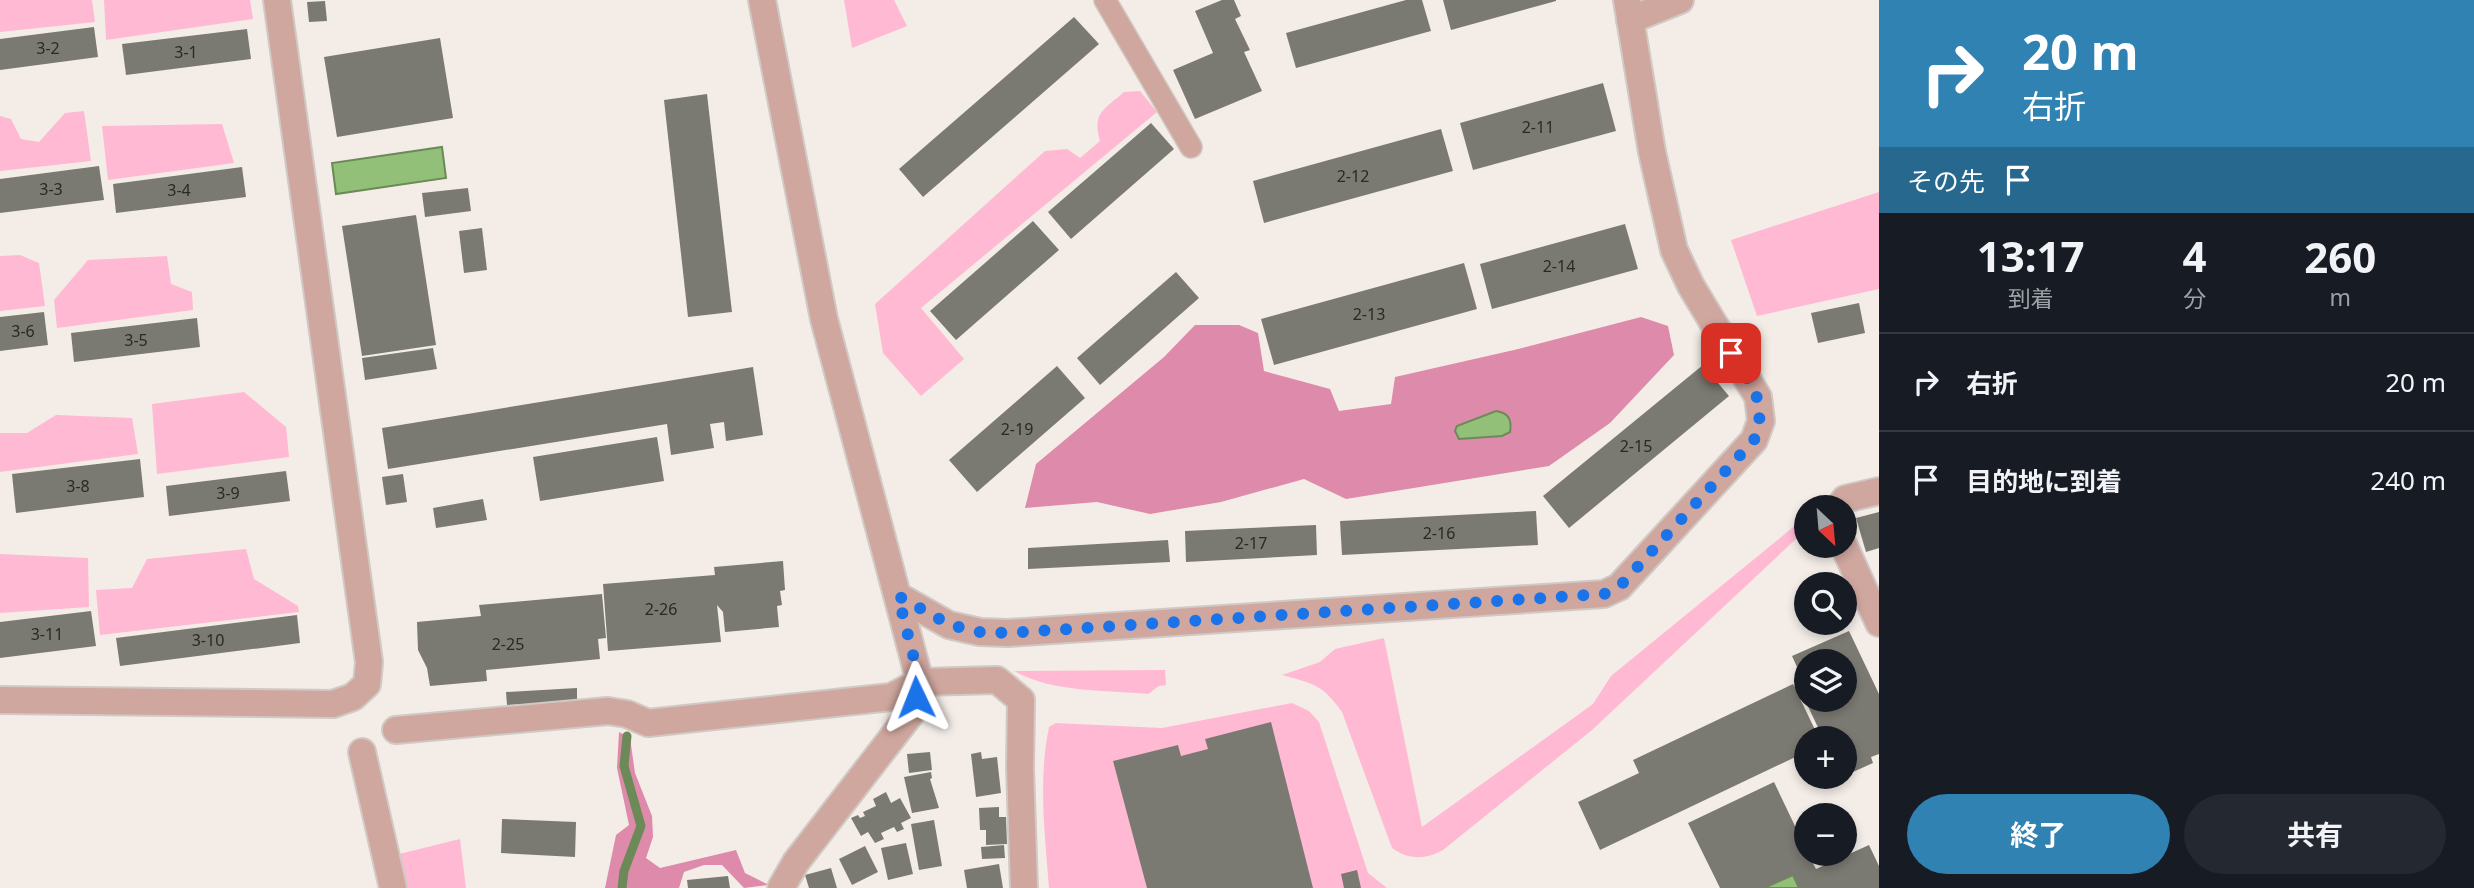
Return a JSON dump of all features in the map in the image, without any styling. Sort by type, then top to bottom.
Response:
[{"type":"street","points":[[0,700],[333,704],[353,697],[367,684],[369,662],[277,0]]},
{"type":"street","points":[[762,0],[824,318],[920,682],[912,712],[796,862],[781,888]]},
{"type":"street","points":[[1105,0],[1191,146]]},
{"type":"street","points":[[898,596],[950,625],[980,632],[1008,633],[1604,594],[1619,587],[1754,440],[1761,421],[1758,397],[1690,286],[1674,250],[1652,152],[1628,10],[1680,0]]},
{"type":"street","points":[[1857,496],[1879,491]]},
{"type":"street","points":[[1849,558],[1879,623]]},
{"type":"street","points":[[396,730],[608,711],[627,714],[648,723],[891,697],[920,682],[998,680],[1021,699],[1024,888]]},
{"type":"street","points":[[362,752],[393,888]]},
{"type":"shaded area","points":[[0,0],[92,0],[95,22],[0,32]]},
{"type":"shaded area","points":[[104,0],[250,0],[253,19],[106,40]]},
{"type":"shaded area","points":[[844,0],[894,0],[907,26],[852,48]]},
{"type":"shaded area","points":[[1140,91],[1157,112],[921,308],[964,359],[921,396],[883,353],[875,304],[1045,151],[1067,149],[1080,158],[1100,141],[1098,124],[1102,112],[1124,92]]},
{"type":"shaded area","points":[[84,111],[91,161],[0,171],[0,116],[11,119],[21,139],[39,142],[65,113]]},
{"type":"shaded area","points":[[222,124],[234,163],[108,180],[102,126]]},
{"type":"shaded area","points":[[442,147],[446,178],[336,194],[332,163]]},
{"type":"shaded area","points":[[1879,192],[1879,289],[1757,316],[1731,240]]},
{"type":"shaded area","points":[[20,255],[39,263],[45,306],[0,311],[0,256]]},
{"type":"shaded area","points":[[167,256],[171,284],[192,292],[193,310],[57,328],[54,300],[88,260]]},
{"type":"shaded area","points":[[1641,317],[1668,326],[1674,355],[1610,423],[1549,466],[1346,499],[1304,479],[1221,502],[1150,514],[1097,502],[1025,508],[1036,464],[1164,357],[1195,325],[1239,325],[1258,333],[1264,371],[1330,389],[1339,411],[1391,404],[1395,377]]},
{"type":"shaded area","points":[[244,392],[286,427],[289,457],[157,474],[152,404]]},
{"type":"shaded area","points":[[1496,411],[1509,418],[1510,432],[1502,436],[1459,439],[1455,431],[1457,426]]},
{"type":"shaded area","points":[[56,415],[132,418],[138,454],[0,472],[0,433],[27,433]]},
{"type":"shaded area","points":[[1794,526],[1794,541],[1592,730],[1443,850],[1430,856],[1411,857],[1392,848],[1342,712],[1323,690],[1282,675],[1320,662],[1335,649],[1384,638],[1422,827],[1593,704],[1611,676]]},
{"type":"shaded area","points":[[246,549],[254,579],[298,606],[299,612],[100,635],[96,590],[132,588],[147,559]]},
{"type":"shaded area","points":[[0,554],[88,558],[89,607],[0,613]]},
{"type":"shaded area","points":[[1165,670],[1166,685],[1159,686],[1148,694],[1062,687],[1014,671]]},
{"type":"shaded area","points":[[1292,703],[1309,711],[1319,722],[1368,873],[1387,888],[1049,888],[1043,787],[1049,727],[1056,723],[1162,728]]},
{"type":"shaded area","points":[[619,732],[630,738],[635,773],[652,816],[653,837],[646,858],[660,868],[736,850],[745,873],[769,885],[744,888],[722,865],[704,865],[684,872],[679,888],[605,888],[616,835],[629,825],[617,768]]},
{"type":"shaded area","points":[[460,839],[466,888],[400,888],[391,856]]},
{"type":"shaded area","points":[[1793,875],[1799,888],[1764,888]]},
{"type":"building","points":[[1222,0],[1234,0],[1241,16],[1235,19],[1250,50],[1244,52],[1262,91],[1195,119],[1173,70],[1213,53],[1195,11]]},
{"type":"building","points":[[1406,0],[1422,0],[1431,31],[1296,68],[1286,33]]},
{"type":"building","points":[[1443,0],[1556,0],[1556,1],[1451,30]]},
{"type":"building","points":[[325,1],[327,21],[309,22],[307,2]]},
{"type":"building","points":[[1074,17],[1099,44],[923,197],[899,169]]},
{"type":"building","points":[[94,27],[98,57],[0,70],[0,39]]},
{"type":"building","points":[[247,29],[251,59],[126,75],[122,44]]},
{"type":"building","points":[[440,38],[453,118],[337,137],[324,57]]},
{"type":"building","points":[[1603,83],[1616,131],[1473,170],[1460,123]]},
{"type":"building","points":[[707,94],[732,312],[688,317],[664,100]]},
{"type":"building","points":[[1151,123],[1174,149],[1071,239],[1048,212]]},
{"type":"building","points":[[1441,129],[1453,171],[1264,223],[1253,181]]},
{"type":"building","points":[[99,166],[104,200],[0,213],[0,179]]},
{"type":"building","points":[[242,167],[246,197],[116,213],[113,184]]},
{"type":"building","points":[[468,188],[471,211],[425,217],[422,193]]},
{"type":"building","points":[[416,215],[436,345],[362,356],[342,226]]},
{"type":"building","points":[[1033,221],[1059,250],[956,340],[930,311]]},
{"type":"building","points":[[1625,224],[1638,269],[1492,309],[1480,264]]},
{"type":"building","points":[[482,228],[487,270],[464,273],[459,231]]},
{"type":"building","points":[[1464,263],[1477,309],[1274,365],[1261,319]]},
{"type":"building","points":[[1176,272],[1199,298],[1100,385],[1077,358]]},
{"type":"building","points":[[1859,303],[1865,333],[1818,343],[1811,313]]},
{"type":"building","points":[[44,312],[48,345],[0,351],[0,317]]},
{"type":"building","points":[[197,318],[200,347],[74,362],[71,333]]},
{"type":"building","points":[[433,348],[437,369],[365,380],[362,358]]},
{"type":"building","points":[[1703,365],[1729,396],[1569,528],[1543,496]]},
{"type":"building","points":[[1057,366],[1085,398],[977,492],[949,460]]},
{"type":"building","points":[[753,367],[763,435],[726,441],[724,422],[710,424],[714,448],[671,455],[667,424],[388,469],[382,428]]},
{"type":"building","points":[[657,437],[664,481],[540,501],[533,457]]},
{"type":"building","points":[[140,459],[144,497],[16,513],[12,474]]},
{"type":"building","points":[[286,471],[290,501],[169,516],[166,486]]},
{"type":"building","points":[[403,474],[407,502],[386,505],[382,477]]},
{"type":"building","points":[[483,499],[487,520],[436,528],[433,508]]},
{"type":"building","points":[[1536,511],[1538,545],[1342,555],[1340,521]]},
{"type":"building","points":[[1879,512],[1879,548],[1866,552],[1857,518]]},
{"type":"building","points":[[1316,525],[1317,555],[1186,562],[1185,531]]},
{"type":"building","points":[[1168,540],[1170,562],[1028,569],[1028,548]]},
{"type":"building","points":[[783,561],[785,590],[780,591],[782,605],[777,606],[779,627],[725,632],[723,612],[717,605],[721,642],[608,651],[603,584],[715,575],[714,567]]},
{"type":"building","points":[[602,594],[606,638],[598,639],[600,659],[486,670],[487,681],[430,686],[427,668],[418,650],[417,622],[481,616],[479,605]]},
{"type":"building","points":[[91,611],[96,646],[0,658],[0,622]]},
{"type":"building","points":[[297,615],[300,643],[120,666],[116,638]]},
{"type":"building","points":[[1840,635],[1851,635],[1879,694],[1879,754],[1871,757],[1873,763],[1857,770],[1857,726],[1817,726],[1811,712],[1857,712],[1857,649],[1808,649]]},
{"type":"building","points":[[1793,684],[1794,712],[1806,712],[1813,726],[1794,726],[1794,758],[1600,850],[1578,802],[1639,773],[1633,760]]},
{"type":"building","points":[[577,688],[577,701],[507,705],[506,692]]},
{"type":"building","points":[[1271,722],[1313,888],[1147,888],[1113,761],[1178,745],[1181,756],[1208,749],[1205,739]]},
{"type":"building","points":[[930,752],[932,770],[909,773],[907,754]]},
{"type":"building","points":[[981,752],[982,759],[997,757],[1001,793],[976,797],[971,754]]},
{"type":"building","points":[[931,772],[930,779],[939,808],[912,813],[904,777]]},
{"type":"building","points":[[1774,782],[1794,824],[1794,866],[1814,866],[1816,869],[1823,866],[1857,866],[1857,850],[1869,845],[1879,866],[1879,888],[1799,888],[1793,875],[1764,888],[1720,888],[1688,823]]},
{"type":"building","points":[[886,792],[891,803],[900,798],[911,818],[901,823],[904,829],[897,832],[894,827],[881,833],[884,839],[875,843],[868,832],[861,836],[851,818],[865,816],[863,812],[876,806],[873,799]]},
{"type":"building","points":[[999,807],[999,817],[1006,817],[1007,844],[986,845],[986,830],[980,830],[979,808]]},
{"type":"building","points":[[502,819],[576,822],[575,857],[501,853]]},
{"type":"building","points":[[934,820],[942,866],[919,870],[911,824]]},
{"type":"building","points":[[906,843],[913,874],[888,880],[881,848]]},
{"type":"building","points":[[1004,845],[1005,858],[982,859],[981,847]]},
{"type":"building","points":[[865,846],[878,872],[852,885],[839,859]]},
{"type":"building","points":[[999,864],[1003,888],[967,888],[964,870]]},
{"type":"building","points":[[831,868],[837,888],[809,888],[805,875]]},
{"type":"building","points":[[1357,870],[1361,888],[1344,888],[1341,874]]},
{"type":"building","points":[[728,876],[730,888],[688,888],[687,880]]},
{"type":"waterway","points":[[622,888],[624,871],[641,826],[624,766],[627,736]]},
{"type":"route","points":[[916,697],[920,682],[898,596],[950,625],[980,632],[1008,633],[1604,594],[1619,587],[1754,440],[1761,421],[1758,397],[1731,353]]}]
